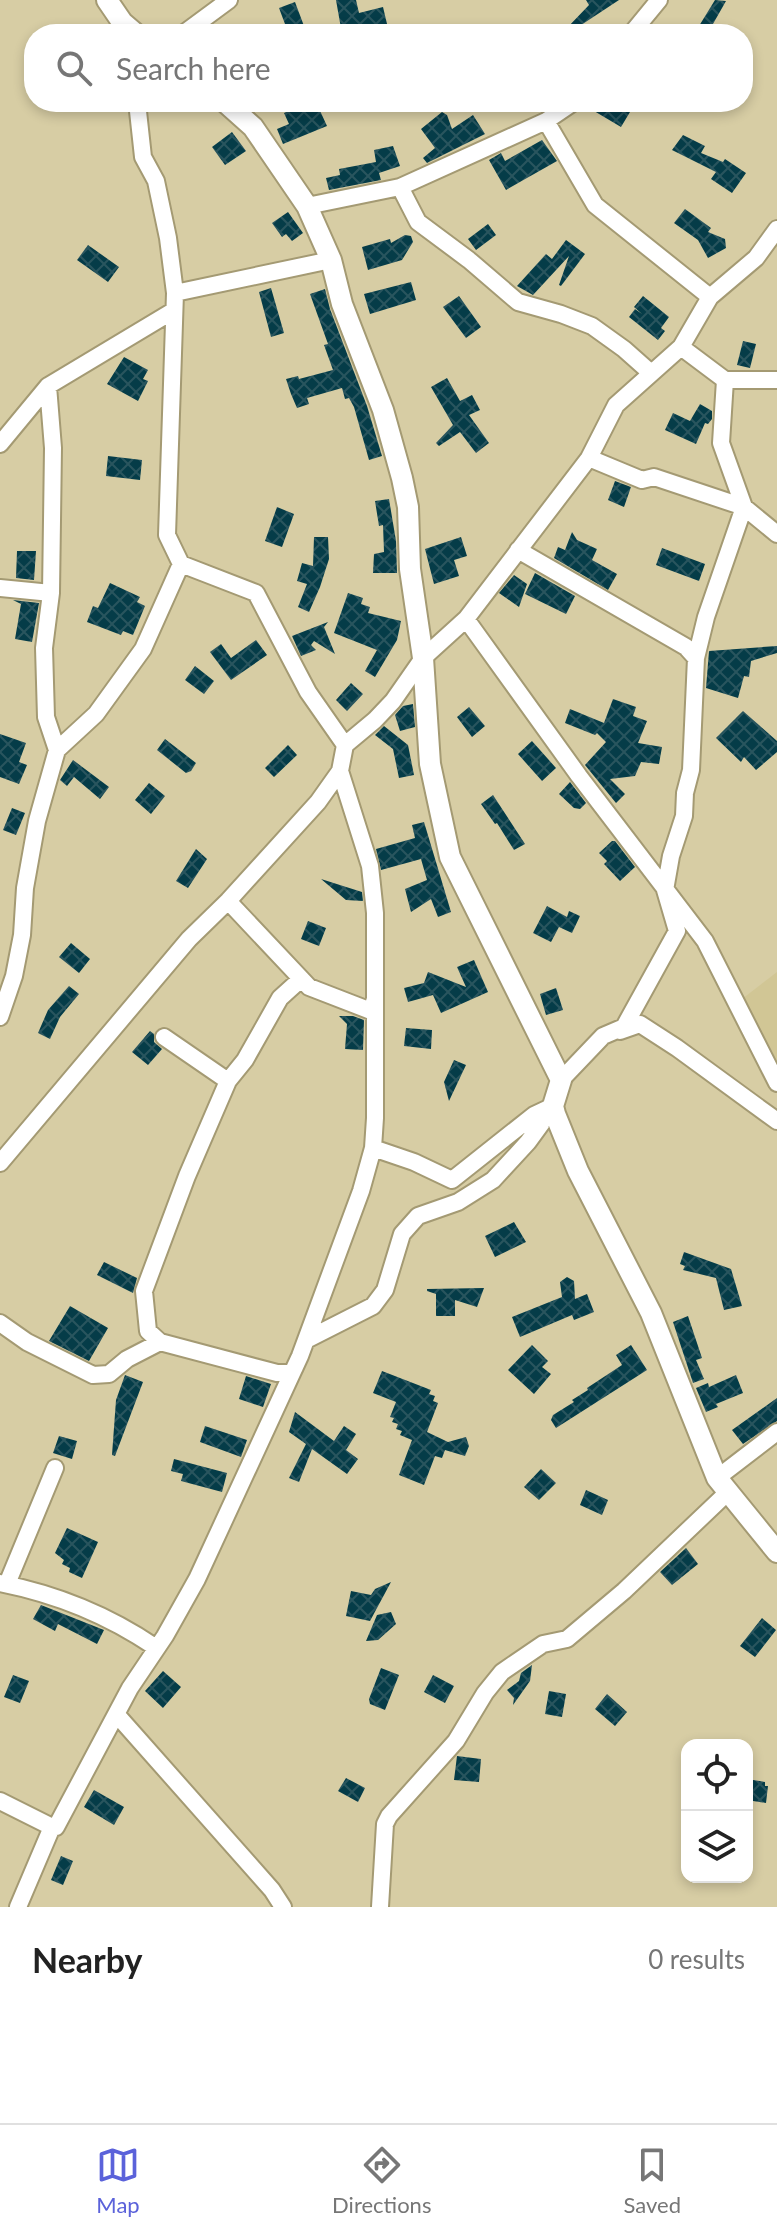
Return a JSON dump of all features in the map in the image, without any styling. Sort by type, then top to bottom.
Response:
[{"type":"street","points":[[107,0],[124,24]]},
{"type":"street","points":[[197,24],[229,0]]},
{"type":"street","points":[[639,24],[659,0]]},
{"type":"street","points":[[138,112],[143,157],[156,181],[175,293],[167,535],[181,564],[256,593],[308,692],[345,745]]},
{"type":"street","points":[[236,112],[253,127],[307,206],[331,260],[342,304],[383,410],[408,507],[410,569],[423,658],[430,764],[450,857],[561,1080]]},
{"type":"street","points":[[307,206],[400,187],[546,121],[559,112]]},
{"type":"street","points":[[546,121],[595,205],[710,297]]},
{"type":"street","points":[[400,187],[418,222],[518,302],[592,326],[651,373]]},
{"type":"street","points":[[0,1163],[189,939],[291,833],[340,771],[345,745],[375,720],[393,701],[423,658],[466,619],[589,458],[616,405],[681,347],[710,297],[756,258],[777,229]]},
{"type":"street","points":[[175,293],[331,260]]},
{"type":"street","points":[[0,444],[48,386],[173,311]]},
{"type":"street","points":[[681,347],[725,380],[777,380]]},
{"type":"street","points":[[0,1801],[56,1827],[130,1688],[197,1579],[303,1348],[373,1306],[385,1290],[402,1234],[418,1216],[458,1202],[493,1180],[528,1142],[554,1110],[561,1080],[603,1036],[624,1027],[677,931],[665,890],[671,856],[684,816],[685,793],[691,770],[696,658],[706,617],[744,507],[721,443],[725,380]]},
{"type":"street","points":[[48,386],[53,448],[51,593],[44,648],[46,717],[57,750]]},
{"type":"street","points":[[589,458],[642,480],[654,477],[744,507],[777,534]]},
{"type":"street","points":[[518,550],[686,647],[696,658]]},
{"type":"street","points":[[0,1017],[14,976],[37,821],[57,750],[96,714],[143,649],[181,564]]},
{"type":"street","points":[[0,588],[51,593]]},
{"type":"street","points":[[466,619],[579,776],[705,941],[777,1083]]},
{"type":"street","points":[[301,979],[280,998],[245,1060],[228,1081],[187,1176],[144,1291],[148,1331],[160,1342],[277,1373],[292,1373],[303,1348],[350,1226],[373,1148],[375,913],[370,866],[340,771]]},
{"type":"street","points":[[228,901],[309,987],[371,1011],[375,997]]},
{"type":"street","points":[[603,1036],[640,1024],[777,1121]]},
{"type":"street","points":[[164,1037],[228,1081]]},
{"type":"street","points":[[373,1148],[414,1162],[452,1180],[534,1115],[554,1110]]},
{"type":"street","points":[[554,1110],[578,1171],[651,1313],[722,1485],[777,1552]]},
{"type":"street","points":[[0,1323],[27,1342],[93,1375],[109,1374],[127,1359],[160,1342]]},
{"type":"street","points":[[380,1907],[383,1835],[389,1816],[456,1741],[485,1693],[502,1672],[543,1644],[567,1639],[624,1591],[722,1485],[777,1432]]},
{"type":"street","points":[[55,1468],[4,1583],[58,1597],[158,1646]]},
{"type":"street","points":[[117,1715],[272,1890],[283,1907]]},
{"type":"street","points":[[18,1907],[52,1827]]},
{"type":"shaded area","points":[[777,972],[777,1069],[742,999]]},
{"type":"building","points":[[336,0],[356,0],[359,13],[383,7],[387,24],[340,24]]},
{"type":"building","points":[[586,0],[619,0],[583,24],[571,24],[589,5]]},
{"type":"building","points":[[715,0],[726,1],[713,24],[700,24]]},
{"type":"building","points":[[295,2],[303,24],[285,24],[279,8]]},
{"type":"building","points":[[321,112],[327,126],[283,144],[277,129],[289,124],[284,113]]},
{"type":"building","points":[[442,112],[447,115],[452,129],[473,115],[485,134],[427,163],[423,158],[435,148],[421,129]]},
{"type":"building","points":[[596,112],[630,112],[621,127]]},
{"type":"building","points":[[232,132],[246,151],[225,165],[212,147]]},
{"type":"building","points":[[683,135],[705,146],[701,153],[723,162],[725,159],[746,173],[732,193],[711,179],[716,172],[672,150]]},
{"type":"building","points":[[542,140],[557,161],[506,190],[489,160],[501,153],[505,161]]},
{"type":"building","points":[[393,146],[400,166],[379,173],[381,180],[329,190],[326,178],[340,175],[339,169],[376,162],[374,150]]},
{"type":"building","points":[[685,209],[711,228],[708,232],[725,239],[726,248],[708,258],[698,240],[674,223]]},
{"type":"building","points":[[288,212],[303,233],[292,241],[286,234],[282,237],[272,223]]},
{"type":"building","points":[[488,224],[496,235],[476,250],[468,239]]},
{"type":"building","points":[[405,235],[411,236],[413,242],[402,260],[368,270],[362,247],[390,239],[391,243]]},
{"type":"building","points":[[566,240],[585,254],[561,286],[569,256],[533,295],[517,286],[546,254],[552,259]]},
{"type":"building","points":[[88,245],[119,267],[108,282],[77,260]]},
{"type":"building","points":[[411,282],[416,300],[370,314],[364,294]]},
{"type":"building","points":[[271,288],[284,333],[271,337],[259,292]]},
{"type":"building","points":[[325,289],[382,456],[369,460],[354,407],[349,398],[345,399],[342,388],[307,398],[309,404],[297,408],[286,379],[298,376],[299,379],[333,370],[324,345],[328,344],[310,294]]},
{"type":"building","points":[[459,296],[481,327],[466,338],[443,307]]},
{"type":"building","points":[[643,296],[669,317],[661,328],[665,331],[658,340],[629,317],[635,309],[642,314],[634,307]]},
{"type":"building","points":[[743,341],[756,344],[750,368],[737,365]]},
{"type":"building","points":[[124,357],[148,370],[143,379],[148,381],[138,401],[107,384]]},
{"type":"building","points":[[447,378],[460,401],[472,395],[480,410],[469,415],[489,443],[476,453],[460,432],[439,446],[436,443],[453,425],[431,387]]},
{"type":"building","points":[[700,404],[712,411],[712,419],[705,423],[696,444],[665,430],[673,413],[690,421]]},
{"type":"building","points":[[108,456],[142,460],[140,480],[106,476]]},
{"type":"building","points":[[615,481],[631,487],[624,507],[608,500]]},
{"type":"building","points":[[389,499],[396,541],[397,573],[373,573],[374,554],[384,552],[383,525],[379,526],[375,501]]},
{"type":"building","points":[[277,507],[294,514],[282,547],[265,541]]},
{"type":"building","points":[[572,532],[577,540],[597,549],[592,560],[617,574],[608,590],[554,558],[558,547],[565,550]]},
{"type":"building","points":[[314,537],[328,537],[329,559],[309,612],[298,607],[307,584],[297,581],[302,563],[313,566]]},
{"type":"building","points":[[461,537],[467,556],[454,560],[459,576],[434,584],[425,549]]},
{"type":"building","points":[[662,548],[705,564],[699,581],[656,565]]},
{"type":"building","points":[[17,551],[36,551],[34,580],[16,578]]},
{"type":"building","points":[[535,573],[575,596],[566,614],[525,594]]},
{"type":"building","points":[[514,575],[527,584],[519,607],[499,593]]},
{"type":"building","points":[[110,583],[140,597],[137,602],[145,606],[133,635],[123,631],[121,635],[87,622],[93,606],[98,608]]},
{"type":"building","points":[[348,593],[363,598],[361,604],[370,607],[368,613],[401,621],[397,640],[375,677],[365,671],[377,650],[334,633]]},
{"type":"building","points":[[13,600],[39,603],[32,642],[15,639],[21,604]]},
{"type":"building","points":[[328,622],[324,627],[335,654],[314,641],[311,645],[316,650],[301,656],[292,636]]},
{"type":"building","points":[[256,640],[267,655],[231,680],[210,652],[221,644],[231,658]]},
{"type":"building","points":[[777,646],[777,653],[751,661],[749,677],[744,676],[738,698],[706,688],[709,651]]},
{"type":"building","points":[[195,666],[214,681],[204,694],[185,680]]},
{"type":"building","points":[[351,683],[363,694],[347,711],[336,700]]},
{"type":"building","points":[[613,699],[636,707],[633,716],[647,721],[638,743],[662,747],[659,764],[641,762],[635,776],[610,779],[625,794],[616,803],[585,765],[606,742],[597,733],[595,735],[565,723],[570,709],[604,723]]},
{"type":"building","points":[[413,704],[415,727],[400,731],[395,715],[403,706]]},
{"type":"building","points":[[469,707],[485,726],[472,737],[457,717]]},
{"type":"building","points":[[743,711],[777,741],[777,752],[756,770],[744,757],[741,762],[716,738]]},
{"type":"building","points":[[384,726],[408,745],[414,775],[399,778],[393,749],[375,735]]},
{"type":"building","points":[[0,734],[26,743],[19,762],[27,765],[19,784],[0,777]]},
{"type":"building","points":[[165,739],[196,763],[191,771],[186,773],[157,750]]},
{"type":"building","points":[[532,741],[556,768],[542,781],[518,754]]},
{"type":"building","points":[[288,745],[297,755],[274,777],[265,768]]},
{"type":"building","points":[[73,760],[109,787],[100,799],[74,777],[67,786],[60,780]]},
{"type":"building","points":[[570,782],[586,803],[580,809],[574,808],[559,794]]},
{"type":"building","points":[[149,783],[165,796],[151,814],[135,800]]},
{"type":"building","points":[[493,795],[525,844],[514,850],[481,804]]},
{"type":"building","points":[[12,808],[25,813],[16,835],[3,830]]},
{"type":"building","points":[[424,822],[451,912],[438,917],[431,899],[411,912],[405,889],[427,880],[421,859],[381,870],[376,849],[415,838],[412,825]]},
{"type":"building","points":[[612,841],[635,867],[620,881],[604,864],[607,861],[599,853]]},
{"type":"building","points":[[196,849],[207,859],[188,888],[176,881]]},
{"type":"building","points":[[321,879],[362,892],[363,901],[346,900]]},
{"type":"building","points":[[547,906],[567,917],[569,911],[580,916],[572,933],[559,927],[551,942],[533,933]]},
{"type":"building","points":[[308,921],[326,928],[319,946],[301,939]]},
{"type":"building","points":[[71,943],[90,959],[79,973],[59,957]]},
{"type":"building","points":[[474,960],[488,992],[441,1013],[433,995],[408,1002],[404,988],[424,983],[428,972],[466,987],[457,967]]},
{"type":"building","points":[[69,986],[79,994],[60,1017],[50,1039],[38,1033],[48,1010]]},
{"type":"building","points":[[556,988],[563,1010],[546,1015],[540,994]]},
{"type":"building","points":[[339,1016],[364,1020],[363,1050],[345,1049],[347,1024]]},
{"type":"building","points":[[406,1028],[432,1030],[431,1049],[404,1046]]},
{"type":"building","points":[[150,1031],[154,1034],[154,1042],[162,1049],[148,1065],[132,1052]]},
{"type":"building","points":[[454,1060],[466,1065],[449,1101],[444,1082]]},
{"type":"building","points":[[514,1222],[526,1242],[495,1257],[485,1236]]},
{"type":"building","points":[[684,1252],[731,1269],[742,1306],[724,1310],[716,1278],[683,1270],[685,1266],[680,1264]]},
{"type":"building","points":[[104,1262],[137,1278],[133,1293],[97,1275]]},
{"type":"building","points":[[567,1277],[574,1281],[575,1299],[587,1294],[594,1312],[574,1320],[572,1315],[520,1337],[512,1317],[562,1297],[560,1282]]},
{"type":"building","points":[[484,1288],[477,1307],[455,1300],[455,1316],[436,1316],[436,1294],[427,1291],[427,1289]]},
{"type":"building","points":[[70,1306],[108,1328],[89,1361],[49,1341]]},
{"type":"building","points":[[688,1316],[702,1358],[696,1360],[704,1379],[693,1383],[673,1322]]},
{"type":"building","points":[[532,1345],[548,1361],[542,1367],[551,1374],[534,1394],[508,1370]]},
{"type":"building","points":[[631,1345],[647,1370],[556,1428],[551,1420],[553,1415],[622,1365],[616,1355]]},
{"type":"building","points":[[382,1371],[431,1390],[429,1394],[435,1396],[433,1401],[438,1403],[427,1432],[448,1442],[466,1437],[469,1446],[465,1456],[445,1450],[442,1458],[435,1456],[424,1485],[399,1475],[412,1440],[400,1435],[402,1431],[396,1429],[398,1424],[392,1422],[394,1418],[390,1417],[396,1402],[373,1393]]},
{"type":"building","points":[[125,1375],[143,1382],[115,1456],[112,1455],[116,1400]]},
{"type":"building","points":[[736,1375],[743,1393],[716,1404],[718,1407],[706,1412],[696,1388],[708,1383],[709,1387]]},
{"type":"building","points":[[246,1376],[271,1384],[263,1407],[239,1399]]},
{"type":"building","points":[[777,1398],[777,1421],[743,1444],[732,1430]]},
{"type":"building","points":[[295,1412],[334,1441],[344,1426],[356,1434],[346,1450],[358,1459],[347,1474],[312,1449],[299,1482],[289,1478],[306,1444],[289,1432]]},
{"type":"building","points":[[205,1426],[247,1440],[241,1457],[200,1442]]},
{"type":"building","points":[[59,1436],[77,1441],[72,1459],[53,1453]]},
{"type":"building","points":[[174,1459],[227,1473],[222,1492],[181,1481],[183,1474],[171,1471]]},
{"type":"building","points":[[541,1469],[556,1483],[539,1500],[524,1487]]},
{"type":"building","points":[[586,1490],[608,1500],[602,1515],[580,1505]]},
{"type":"building","points":[[67,1528],[98,1542],[82,1578],[69,1572],[70,1568],[62,1564],[64,1560],[55,1553]]},
{"type":"building","points":[[686,1548],[698,1564],[672,1585],[660,1572]]},
{"type":"building","points":[[391,1582],[370,1621],[346,1616],[351,1591],[371,1595],[375,1589]]},
{"type":"building","points":[[41,1605],[104,1630],[97,1644],[58,1624],[55,1631],[33,1619]]},
{"type":"building","points":[[391,1612],[396,1624],[378,1640],[366,1641],[377,1615]]},
{"type":"building","points":[[762,1618],[776,1630],[755,1657],[740,1646]]},
{"type":"building","points":[[532,1665],[530,1681],[513,1705],[514,1698],[507,1690]]},
{"type":"building","points":[[381,1668],[399,1675],[385,1710],[370,1704],[369,1699]]},
{"type":"building","points":[[163,1671],[181,1687],[163,1708],[145,1691]]},
{"type":"building","points":[[13,1675],[29,1681],[20,1703],[4,1697]]},
{"type":"building","points":[[433,1675],[454,1686],[445,1703],[424,1692]]},
{"type":"building","points":[[549,1691],[566,1694],[562,1717],[545,1714]]},
{"type":"building","points":[[607,1694],[627,1712],[615,1726],[595,1709]]},
{"type":"building","points":[[457,1756],[481,1759],[479,1782],[454,1780]]},
{"type":"building","points":[[346,1778],[365,1788],[358,1802],[338,1791]]},
{"type":"building","points":[[753,1780],[765,1782],[768,1786],[766,1803],[753,1801]]},
{"type":"building","points":[[94,1790],[124,1807],[114,1825],[84,1807]]},
{"type":"building","points":[[61,1856],[73,1861],[63,1885],[51,1880]]}]
